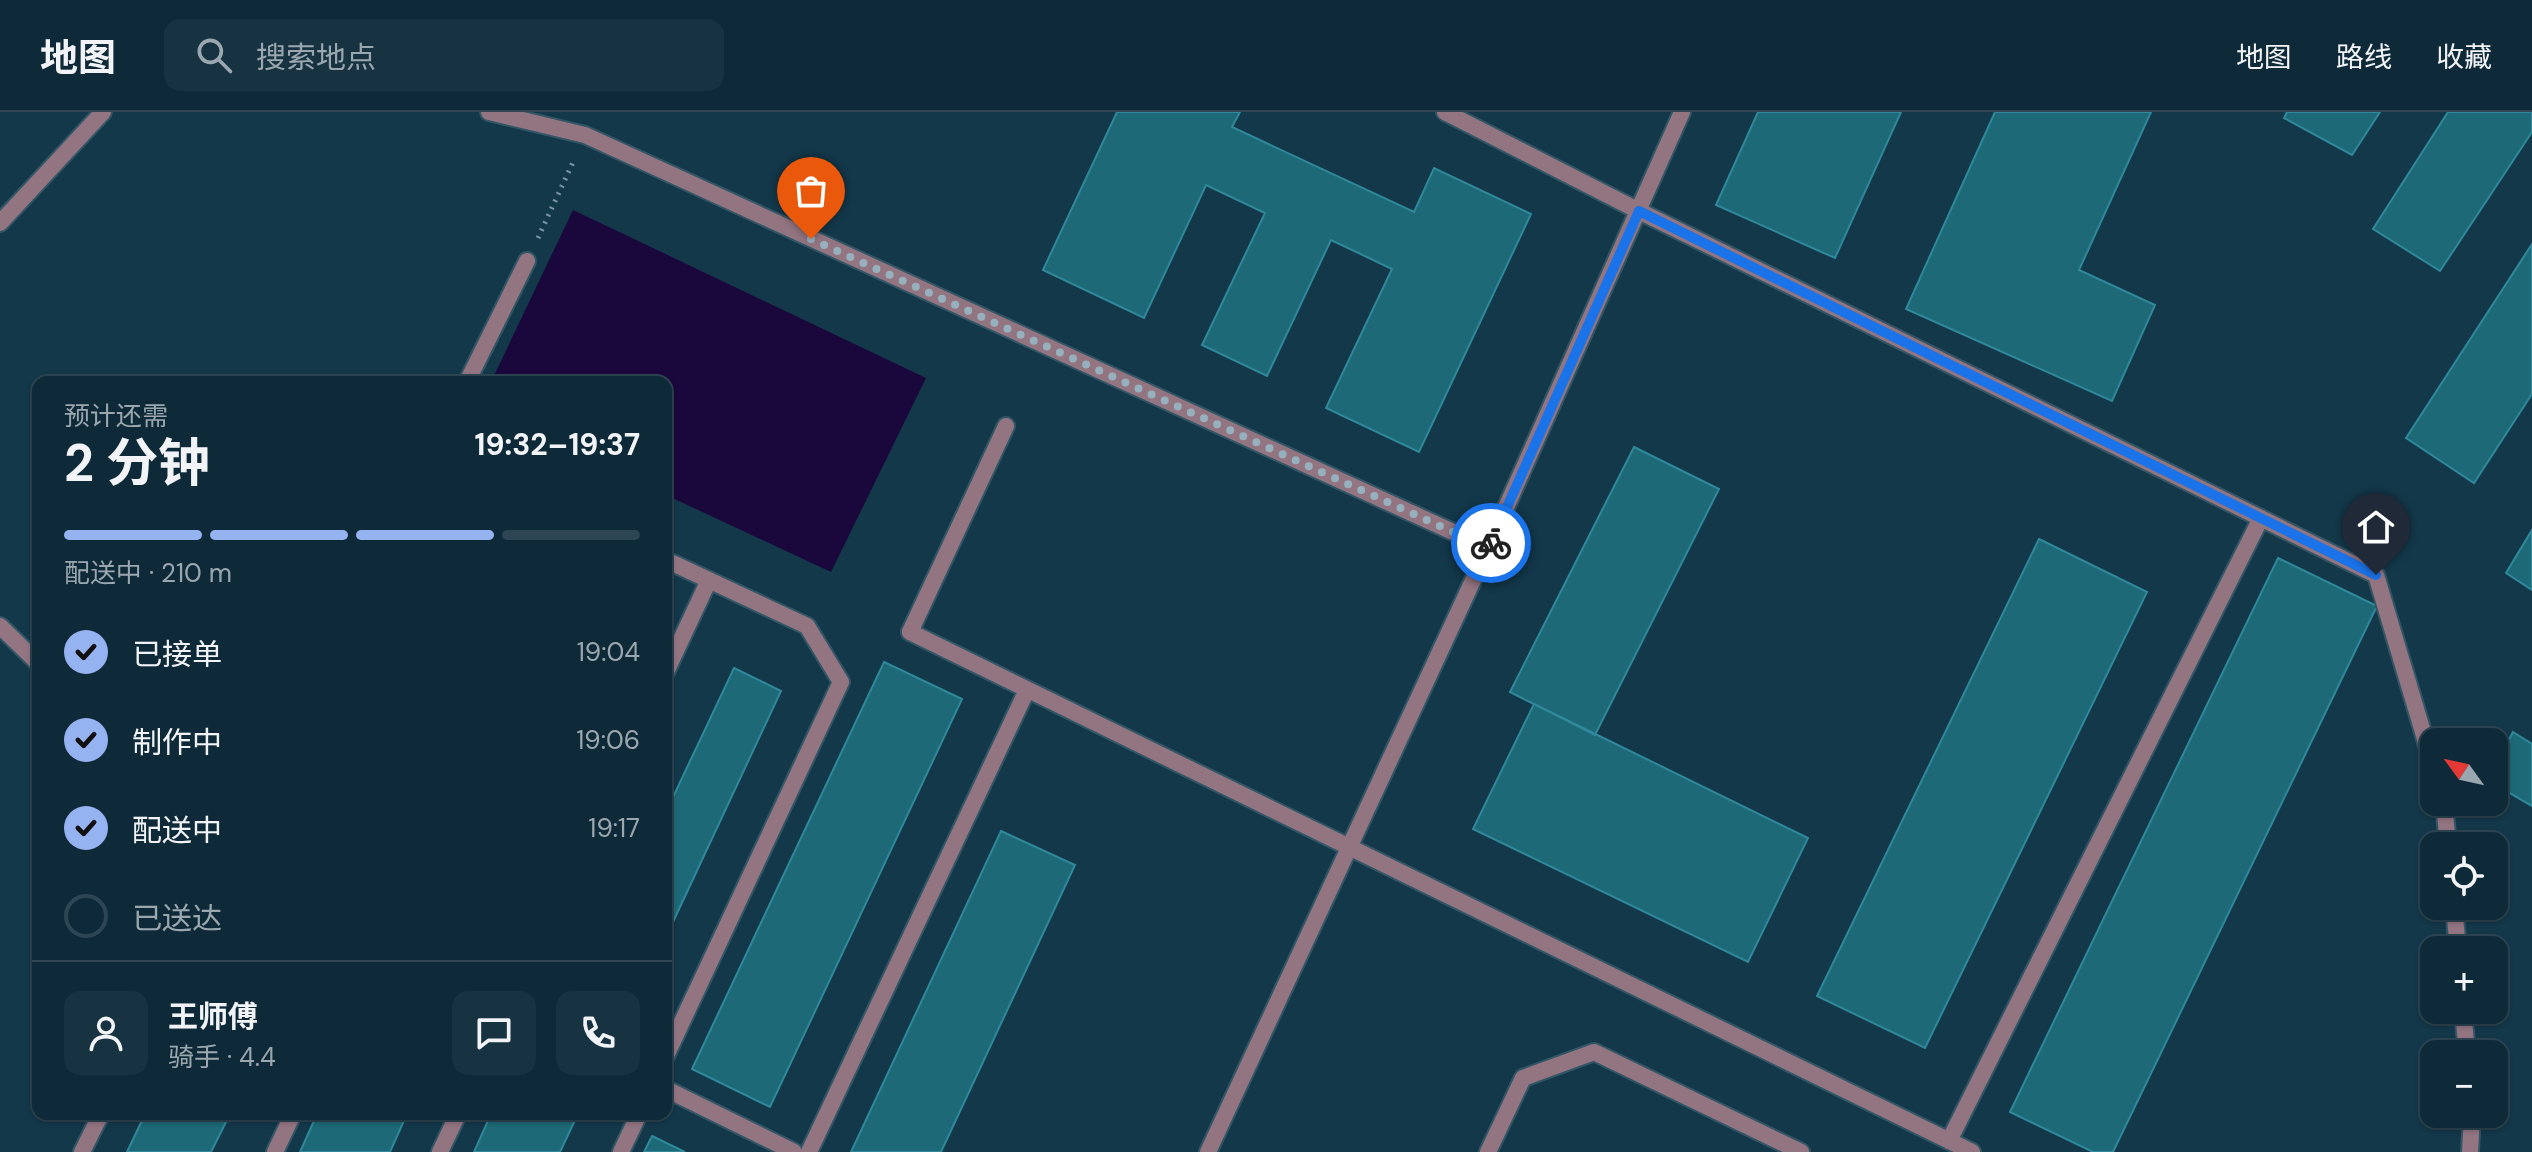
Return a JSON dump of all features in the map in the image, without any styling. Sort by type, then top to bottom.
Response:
[{"type":"street","points":[[0,223],[103,112]]},
{"type":"street","points":[[489,112],[585,135],[1488,548]]},
{"type":"street","points":[[1445,112],[2376,575],[2422,728]]},
{"type":"street","points":[[1208,1152],[1488,548],[1682,112]]},
{"type":"street","points":[[470,376],[527,261]]},
{"type":"street","points":[[1006,426],[910,632],[1972,1152]]},
{"type":"street","points":[[1949,1141],[2261,518]]},
{"type":"street","points":[[672,563],[807,626],[841,682],[672,1043]]},
{"type":"street","points":[[672,659],[709,580]]},
{"type":"street","points":[[0,626],[32,657]]},
{"type":"street","points":[[809,1152],[1027,690]]},
{"type":"street","points":[[1488,1152],[1523,1078],[1594,1052],[1801,1152]]},
{"type":"street","points":[[672,1092],[794,1152]]},
{"type":"street","points":[[82,1152],[98,1120]]},
{"type":"street","points":[[275,1152],[290,1120]]},
{"type":"street","points":[[440,1152],[455,1120]]},
{"type":"street","points":[[621,1152],[636,1120]]},
{"type":"street","points":[[2470,1152],[2471,1128]]},
{"type":"path","points":[[527,261],[585,135]]},
{"type":"shaded area","points":[[573,210],[926,378],[831,572],[672,498],[672,376],[494,376]]},
{"type":"building","points":[[1117,112],[1240,112],[1232,127],[1414,212],[1434,168],[1531,214],[1419,452],[1326,408],[1392,269],[1331,240],[1267,376],[1202,345],[1265,213],[1206,185],[1144,318],[1043,270]]},
{"type":"building","points":[[1758,112],[1901,112],[1835,258],[1716,205]]},
{"type":"building","points":[[1995,112],[2151,112],[2079,270],[2155,305],[2112,401],[1906,309]]},
{"type":"building","points":[[2287,112],[2380,112],[2352,155],[2284,118]]},
{"type":"building","points":[[2448,112],[2532,112],[2532,132],[2440,271],[2373,229]]},
{"type":"building","points":[[2532,244],[2532,394],[2474,483],[2406,438]]},
{"type":"building","points":[[1634,447],[1719,489],[1595,735],[1510,692]]},
{"type":"building","points":[[2532,530],[2532,590],[2506,573]]},
{"type":"building","points":[[2039,539],[2147,592],[1925,1048],[1817,996]]},
{"type":"building","points":[[2278,558],[2377,606],[2113,1152],[2093,1152],[2010,1112]]},
{"type":"building","points":[[884,662],[962,699],[770,1107],[692,1069]]},
{"type":"building","points":[[734,668],[781,691],[672,924],[672,799]]},
{"type":"building","points":[[1534,704],[1808,838],[1748,962],[1473,829]]},
{"type":"building","points":[[2513,732],[2532,744],[2532,806],[2508,792],[2508,741]]},
{"type":"building","points":[[1001,831],[1075,865],[941,1152],[851,1152]]},
{"type":"building","points":[[142,1120],[227,1120],[211,1152],[127,1152]]},
{"type":"building","points":[[314,1120],[404,1120],[390,1152],[300,1152]]},
{"type":"building","points":[[488,1120],[575,1120],[560,1152],[474,1152]]},
{"type":"building","points":[[652,1136],[685,1152],[644,1152]]},
{"type":"way so far","points":[[811,239],[1488,548],[1491,543]]},
{"type":"route","points":[[1491,543],[1639,211],[2376,575]]}]
